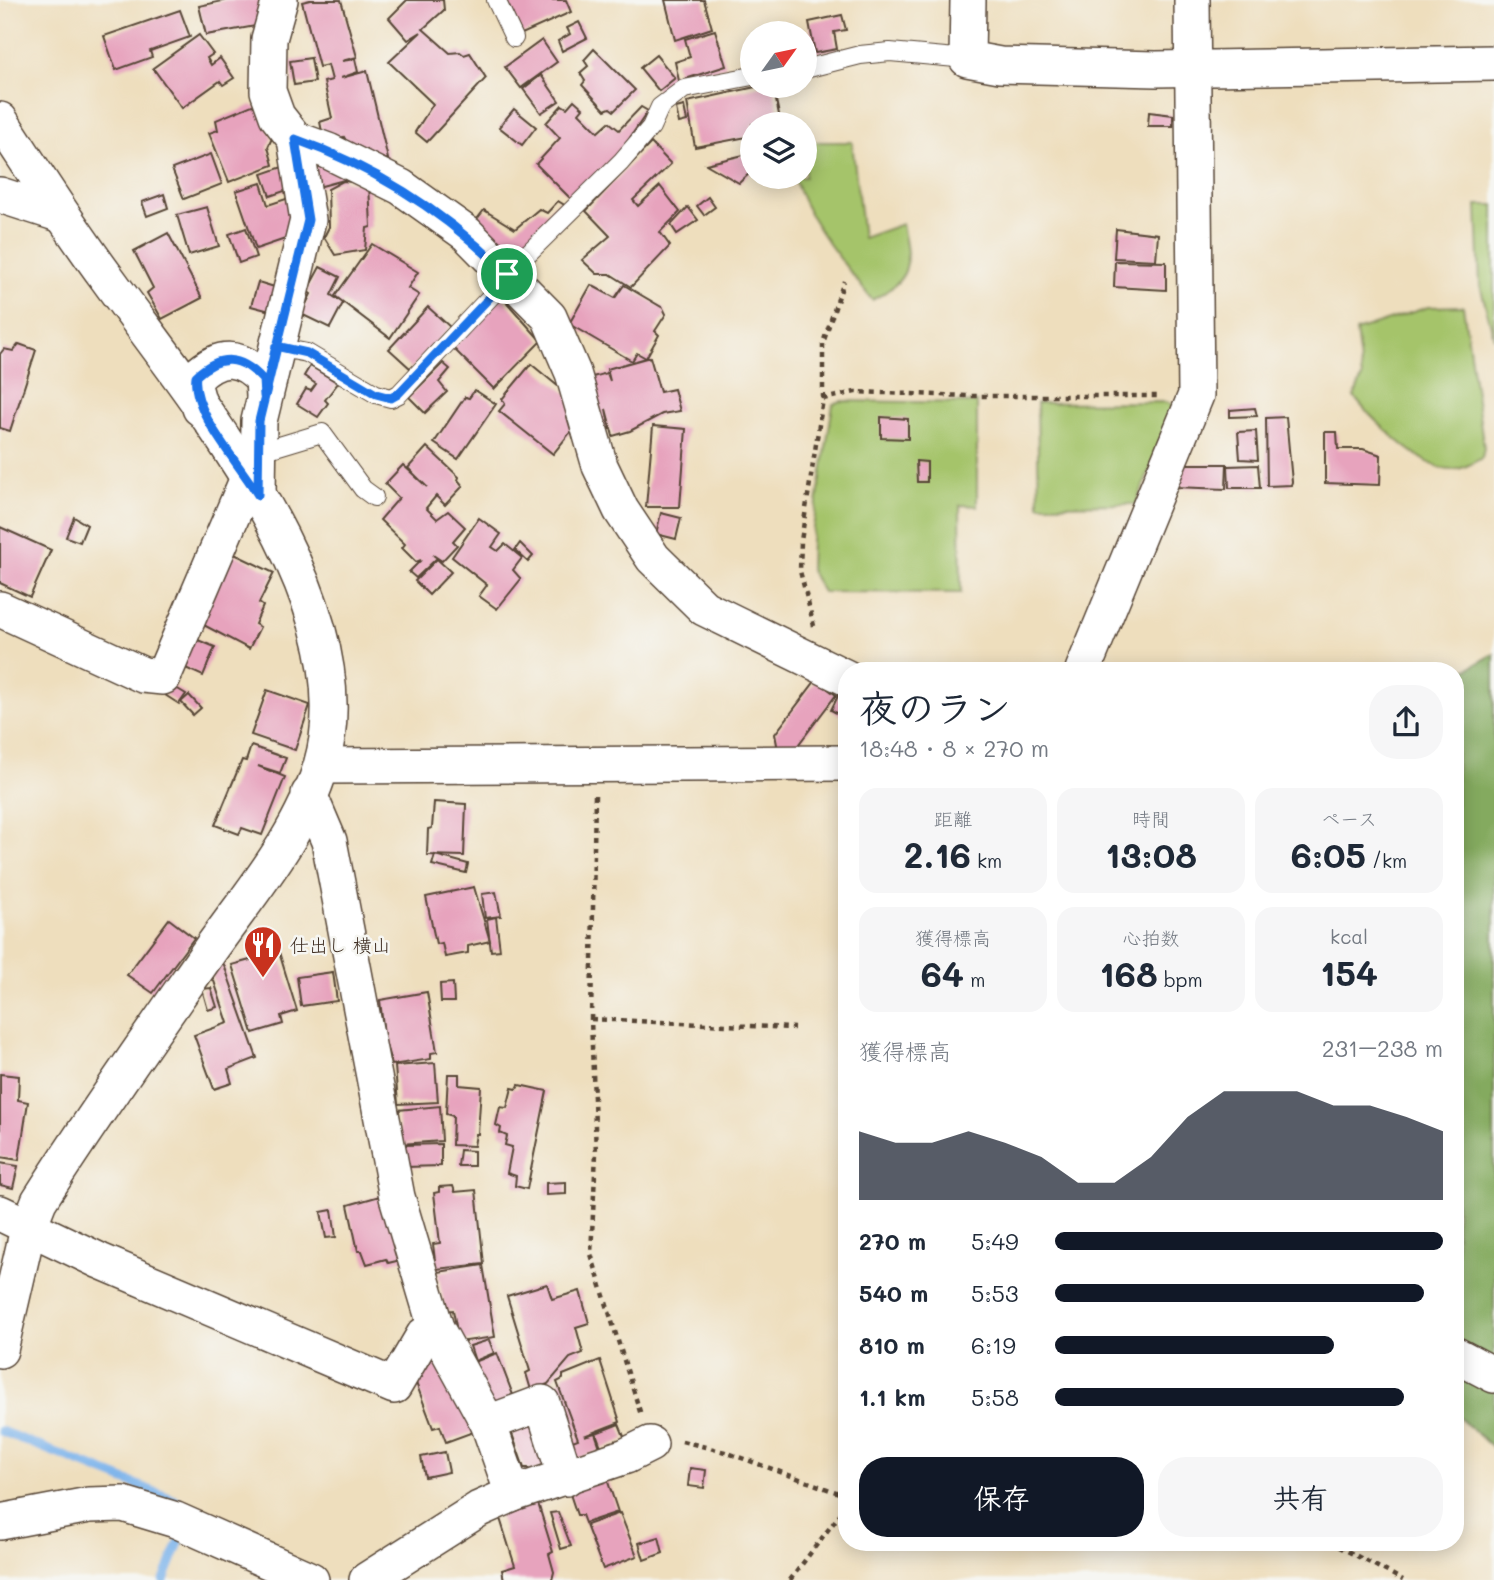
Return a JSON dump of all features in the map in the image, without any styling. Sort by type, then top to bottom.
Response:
[{"type":"street","points":[[0,609],[143,675],[163,677],[255,475],[259,421],[264,396],[308,220],[295,139],[277,116],[268,91],[269,39],[280,0]]},
{"type":"street","points":[[968,0],[967,60],[1000,65],[1193,67],[1494,63]]},
{"type":"street","points":[[1086,662],[1196,394],[1192,0]]},
{"type":"street","points":[[0,120],[62,215],[200,408],[255,475],[305,588],[323,655],[329,711],[315,780],[280,852],[39,1201],[14,1221],[0,1350]]},
{"type":"street","points":[[295,139],[328,151],[401,187],[467,234],[549,317],[573,373],[600,466],[621,510],[653,558],[704,608],[835,673]]},
{"type":"street","points":[[0,195],[62,215]]},
{"type":"street","points":[[200,408],[194,386],[196,376],[213,362],[235,361],[255,371],[263,380],[264,396]]},
{"type":"street","points":[[315,780],[595,766],[838,763]]},
{"type":"street","points":[[315,780],[397,1197],[436,1328],[488,1423],[513,1494]]},
{"type":"street","points":[[14,1221],[394,1386],[424,1335],[436,1328]]},
{"type":"street","points":[[1464,1359],[1494,1376]]},
{"type":"street","points":[[488,1423],[541,1403],[566,1478]]},
{"type":"street","points":[[367,1580],[467,1516],[513,1494],[566,1478],[626,1456],[650,1444]]},
{"type":"street","points":[[0,1522],[89,1505],[123,1504],[176,1520],[311,1580]]},
{"type":"lane","points":[[496,0],[514,38]]},
{"type":"lane","points":[[817,66],[860,55],[890,52],[967,60]]},
{"type":"lane","points":[[276,346],[307,353],[376,394],[391,398],[398,394],[508,276],[621,162],[651,127],[660,107],[684,89],[740,78]]},
{"type":"lane","points":[[255,475],[322,433],[363,489],[374,497]]},
{"type":"path","points":[[835,673],[800,571],[801,541],[822,399],[823,343],[844,281]]},
{"type":"path","points":[[822,399],[855,391],[1108,397],[1196,394]]},
{"type":"path","points":[[595,766],[591,1019],[596,1153],[591,1254],[650,1444],[683,1441],[725,1452],[838,1493]]},
{"type":"path","points":[[591,1019],[794,1028]]},
{"type":"path","points":[[790,1580],[838,1517]]},
{"type":"path","points":[[1347,1551],[1403,1580]]},
{"type":"green space","points":[[817,142],[852,142],[863,238],[902,224],[907,261],[901,278],[895,285],[872,300],[827,242],[798,189],[817,189]]},
{"type":"green space","points":[[1477,205],[1494,205],[1494,338],[1480,285]]},
{"type":"green space","points":[[1463,306],[1484,448],[1482,458],[1463,468],[1451,470],[1426,461],[1412,452],[1372,417],[1354,397],[1362,378],[1356,331],[1428,307]]},
{"type":"green space","points":[[841,401],[977,403],[977,506],[960,505],[961,593],[823,592],[810,570],[811,540],[833,404]]},
{"type":"green space","points":[[1167,402],[1172,405],[1173,412],[1136,504],[1039,505],[1037,403]]},
{"type":"green space","points":[[1494,654],[1494,1449],[1464,1422],[1464,671]]},
{"type":"building","points":[[227,0],[263,0],[261,25],[206,35],[199,6]]},
{"type":"building","points":[[341,0],[357,57],[342,61],[355,59],[358,72],[341,78],[367,71],[388,159],[371,160],[351,151],[344,137],[324,141],[320,122],[332,118],[324,82],[332,80],[328,65],[319,67],[302,2]]},
{"type":"building","points":[[407,0],[443,0],[444,10],[423,29],[450,53],[470,53],[486,78],[427,142],[415,132],[433,104],[389,62],[421,32],[408,40],[389,18]]},
{"type":"building","points":[[506,0],[566,0],[571,12],[522,34]]},
{"type":"building","points":[[665,0],[704,0],[712,28],[675,40]]},
{"type":"building","points":[[180,10],[190,37],[150,51],[152,57],[116,70],[104,36]]},
{"type":"building","points":[[842,15],[846,30],[834,32],[837,49],[817,53],[817,21],[814,21]]},
{"type":"building","points":[[579,22],[587,38],[562,51],[558,41],[570,34],[567,28]]},
{"type":"building","points":[[715,30],[726,66],[679,81],[675,62],[690,57],[685,39]]},
{"type":"building","points":[[199,35],[213,54],[207,58],[211,65],[220,58],[234,78],[223,85],[220,81],[182,108],[153,68]]},
{"type":"building","points":[[542,40],[557,62],[521,88],[505,67]]},
{"type":"building","points":[[594,49],[635,90],[614,111],[610,108],[605,110],[582,85],[585,81],[580,73],[588,66],[584,60]]},
{"type":"building","points":[[656,55],[675,78],[659,91],[640,68]]},
{"type":"building","points":[[311,58],[315,82],[294,85],[290,61]]},
{"type":"building","points":[[541,75],[559,101],[541,113],[523,89]]},
{"type":"building","points":[[740,90],[740,98],[776,98],[778,112],[740,112],[740,138],[695,147],[687,102]]},
{"type":"building","points":[[574,100],[583,108],[579,113],[598,132],[609,122],[619,130],[641,107],[648,111],[618,155],[571,199],[536,164],[560,138],[546,123],[562,105],[567,108]]},
{"type":"building","points":[[252,105],[260,110],[272,138],[268,147],[273,165],[229,182],[209,133],[218,130],[216,120]]},
{"type":"building","points":[[684,106],[687,121],[679,123],[676,108]]},
{"type":"building","points":[[514,109],[536,127],[522,145],[499,127]]},
{"type":"building","points":[[1149,112],[1173,115],[1173,126],[1148,126]]},
{"type":"building","points":[[651,143],[671,164],[633,200],[638,206],[660,186],[680,212],[660,232],[670,246],[631,287],[610,274],[597,274],[582,260],[610,236],[586,211]]},
{"type":"building","points":[[211,154],[222,184],[184,199],[172,169]]},
{"type":"building","points":[[740,156],[740,182],[739,183],[706,164]]},
{"type":"building","points":[[291,164],[299,186],[270,196],[262,174]]},
{"type":"building","points":[[314,165],[341,168],[344,180],[318,187]]},
{"type":"building","points":[[343,181],[369,184],[371,227],[367,228],[365,250],[335,255],[324,237],[329,227],[328,189]]},
{"type":"building","points":[[261,183],[268,205],[289,198],[294,236],[256,249],[236,191]]},
{"type":"building","points":[[164,194],[168,208],[147,216],[142,202]]},
{"type":"building","points":[[708,197],[715,207],[704,215],[697,206]]},
{"type":"building","points":[[558,201],[566,206],[513,258],[471,227],[484,210],[515,229],[539,209],[547,213]]},
{"type":"building","points":[[207,207],[219,246],[189,255],[177,215]]},
{"type":"building","points":[[688,207],[698,220],[677,234],[671,225]]},
{"type":"building","points":[[246,228],[256,257],[239,263],[229,234]]},
{"type":"building","points":[[1116,229],[1158,234],[1156,260],[1114,258]]},
{"type":"building","points":[[168,233],[202,298],[162,319],[147,293],[153,288],[134,251]]},
{"type":"building","points":[[372,244],[418,272],[408,288],[419,295],[390,338],[335,296]]},
{"type":"building","points":[[1115,261],[1166,262],[1166,290],[1114,287]]},
{"type":"building","points":[[320,267],[340,277],[331,295],[343,303],[330,328],[301,314],[311,294],[307,291]]},
{"type":"building","points":[[258,282],[281,289],[274,312],[251,306]]},
{"type":"building","points":[[591,285],[615,298],[624,285],[663,308],[666,314],[655,331],[659,335],[646,358],[637,353],[632,361],[569,324]]},
{"type":"building","points":[[502,297],[541,341],[494,389],[453,348]]},
{"type":"building","points":[[428,307],[450,327],[411,369],[389,349]]},
{"type":"building","points":[[19,344],[36,350],[10,431],[0,428],[0,354],[4,349],[13,351]]},
{"type":"building","points":[[650,357],[660,392],[674,389],[680,411],[662,414],[630,431],[613,436],[606,409],[610,429],[603,430],[589,378],[607,373],[610,381],[607,369]]},
{"type":"building","points":[[443,363],[450,369],[439,382],[447,392],[425,413],[409,397]]},
{"type":"building","points":[[531,364],[571,397],[580,420],[553,454],[499,411],[505,404],[502,399]]},
{"type":"building","points":[[310,366],[338,383],[325,400],[328,403],[318,417],[297,404],[306,389],[311,391],[316,384],[304,376]]},
{"type":"building","points":[[475,390],[496,404],[458,459],[434,443],[465,397],[469,398]]},
{"type":"building","points":[[1255,408],[1257,416],[1230,417],[1230,410]]},
{"type":"building","points":[[881,417],[908,419],[908,439],[881,438]]},
{"type":"building","points":[[1286,417],[1292,482],[1291,485],[1267,486],[1266,418]]},
{"type":"building","points":[[653,426],[686,429],[680,507],[646,507]]},
{"type":"building","points":[[1256,431],[1258,460],[1240,459],[1238,432]]},
{"type":"building","points":[[1325,432],[1337,432],[1338,449],[1363,449],[1381,455],[1380,485],[1325,483]]},
{"type":"building","points":[[427,447],[459,477],[458,480],[463,486],[445,505],[436,496],[426,508],[437,519],[448,511],[465,527],[453,541],[457,545],[442,561],[433,555],[437,558],[416,578],[409,572],[421,560],[416,562],[402,548],[405,544],[380,520],[399,498],[385,484],[403,465],[427,487],[408,468]]},
{"type":"building","points":[[916,461],[927,462],[927,482],[917,482]]},
{"type":"building","points":[[1182,464],[1227,464],[1226,489],[1175,487]]},
{"type":"building","points":[[1258,465],[1260,488],[1229,488],[1228,466]]},
{"type":"building","points":[[661,513],[681,518],[676,539],[656,534]]},
{"type":"building","points":[[74,517],[87,525],[80,542],[66,537]]},
{"type":"building","points":[[479,518],[501,534],[492,547],[498,551],[505,544],[522,558],[513,570],[521,579],[497,609],[479,596],[487,585],[452,557]]},
{"type":"building","points":[[0,527],[51,550],[30,597],[0,583]]},
{"type":"building","points":[[520,543],[533,556],[528,562],[515,550]]},
{"type":"building","points":[[228,551],[274,573],[259,603],[263,606],[255,624],[260,627],[249,649],[198,622]]},
{"type":"building","points":[[437,559],[451,572],[429,595],[415,581]]},
{"type":"building","points":[[193,638],[215,647],[203,676],[181,666]]},
{"type":"building","points":[[816,680],[836,695],[795,749],[778,750],[775,734]]},
{"type":"building","points":[[171,685],[186,694],[179,704],[165,695]]},
{"type":"building","points":[[267,690],[310,705],[295,750],[251,735]]},
{"type":"building","points":[[189,695],[201,708],[193,715],[181,702]]},
{"type":"building","points":[[838,696],[838,714],[831,710]]},
{"type":"building","points":[[251,746],[286,758],[280,773],[258,766],[285,777],[262,835],[242,828],[239,834],[215,825],[242,760],[246,761]]},
{"type":"building","points":[[434,802],[466,804],[464,856],[427,855],[428,829],[432,828]]},
{"type":"building","points":[[435,855],[468,864],[466,873],[432,865]]},
{"type":"building","points":[[474,887],[490,941],[468,946],[468,953],[445,957],[442,943],[436,944],[426,897]]},
{"type":"building","points":[[496,892],[501,916],[485,918],[482,894]]},
{"type":"building","points":[[496,917],[500,950],[491,951],[487,919]]},
{"type":"building","points":[[169,919],[194,938],[153,993],[127,975]]},
{"type":"building","points":[[279,952],[297,1011],[281,1016],[283,1024],[253,1033],[232,965]]},
{"type":"building","points":[[223,962],[257,1058],[228,1069],[232,1083],[214,1089],[194,1035],[228,1023],[212,975]]},
{"type":"building","points":[[333,972],[337,1001],[301,1006],[297,977]]},
{"type":"building","points":[[453,983],[454,1002],[441,1002],[440,984]]},
{"type":"building","points":[[211,988],[217,1007],[208,1010],[202,989]]},
{"type":"building","points":[[427,992],[437,1052],[431,1053],[431,1059],[392,1065],[380,1026],[383,1026],[380,1000]]},
{"type":"building","points":[[435,1063],[438,1102],[398,1104],[395,1066]]},
{"type":"building","points":[[0,1074],[19,1076],[18,1100],[28,1102],[19,1160],[0,1157]]},
{"type":"building","points":[[448,1074],[459,1074],[459,1085],[481,1087],[478,1134],[474,1146],[452,1145],[453,1116],[446,1114]]},
{"type":"building","points":[[519,1085],[547,1091],[527,1189],[515,1186],[516,1176],[507,1173],[512,1147],[505,1145],[507,1136],[500,1133],[501,1128],[496,1125],[500,1107],[507,1108],[512,1088],[517,1089]]},
{"type":"building","points":[[440,1106],[442,1141],[400,1144],[398,1110]]},
{"type":"building","points":[[441,1144],[441,1166],[405,1167],[405,1145]]},
{"type":"building","points":[[460,1150],[474,1151],[474,1166],[458,1166]]},
{"type":"building","points":[[0,1163],[18,1166],[13,1188],[0,1185]]},
{"type":"building","points":[[566,1182],[566,1194],[546,1195],[546,1183]]},
{"type":"building","points":[[453,1186],[455,1192],[476,1190],[484,1264],[436,1269],[433,1244],[440,1243],[434,1193],[439,1192],[439,1187]]},
{"type":"building","points":[[387,1194],[405,1259],[388,1263],[386,1259],[367,1264],[362,1251],[358,1251],[348,1205]]},
{"type":"building","points":[[332,1210],[336,1237],[326,1238],[321,1212]]},
{"type":"building","points":[[483,1265],[495,1337],[459,1342],[453,1310],[445,1311],[438,1272]]},
{"type":"building","points":[[547,1284],[552,1299],[580,1291],[589,1323],[576,1327],[583,1353],[570,1358],[548,1384],[531,1390],[526,1373],[530,1371],[507,1296]]},
{"type":"building","points":[[489,1340],[494,1353],[475,1361],[470,1346]]},
{"type":"building","points":[[497,1353],[516,1403],[491,1412],[472,1363]]},
{"type":"building","points":[[441,1355],[476,1431],[446,1442],[440,1426],[433,1428],[415,1380],[422,1377],[419,1369],[428,1360]]},
{"type":"building","points":[[600,1360],[620,1422],[584,1436],[595,1433],[601,1450],[573,1460],[567,1443],[578,1439],[557,1382],[563,1379],[563,1375]]},
{"type":"building","points":[[532,1416],[547,1466],[530,1472],[528,1468],[524,1468],[509,1425]]},
{"type":"building","points":[[619,1424],[625,1439],[602,1449],[596,1433]]},
{"type":"building","points":[[445,1452],[449,1472],[425,1477],[421,1457]]},
{"type":"building","points":[[690,1468],[706,1470],[704,1488],[688,1486]]},
{"type":"building","points":[[606,1476],[618,1512],[585,1523],[582,1515],[577,1515],[568,1488]]},
{"type":"building","points":[[537,1500],[553,1552],[549,1554],[554,1572],[552,1580],[504,1580],[502,1570],[515,1566],[498,1512]]},
{"type":"building","points":[[558,1512],[571,1546],[561,1549],[550,1513]]},
{"type":"building","points":[[620,1513],[637,1556],[603,1569],[586,1525]]},
{"type":"building","points":[[659,1537],[663,1553],[644,1560],[639,1543]]},
{"type":"waterway","points":[[1,1431],[175,1500],[184,1508]]},
{"type":"waterway","points":[[164,1580],[182,1535]]},
{"type":"place","name":"仕出し 横山","points":[[263,979]]},
{"type":"route","points":[[507,274],[467,234],[401,187],[328,151],[295,139],[308,220],[276,346],[259,421],[258,495],[200,408],[194,386],[196,376],[213,362],[235,361],[255,371],[263,380],[264,396],[276,346],[307,353],[376,394],[391,398],[398,394],[509,277],[507,274]]}]
